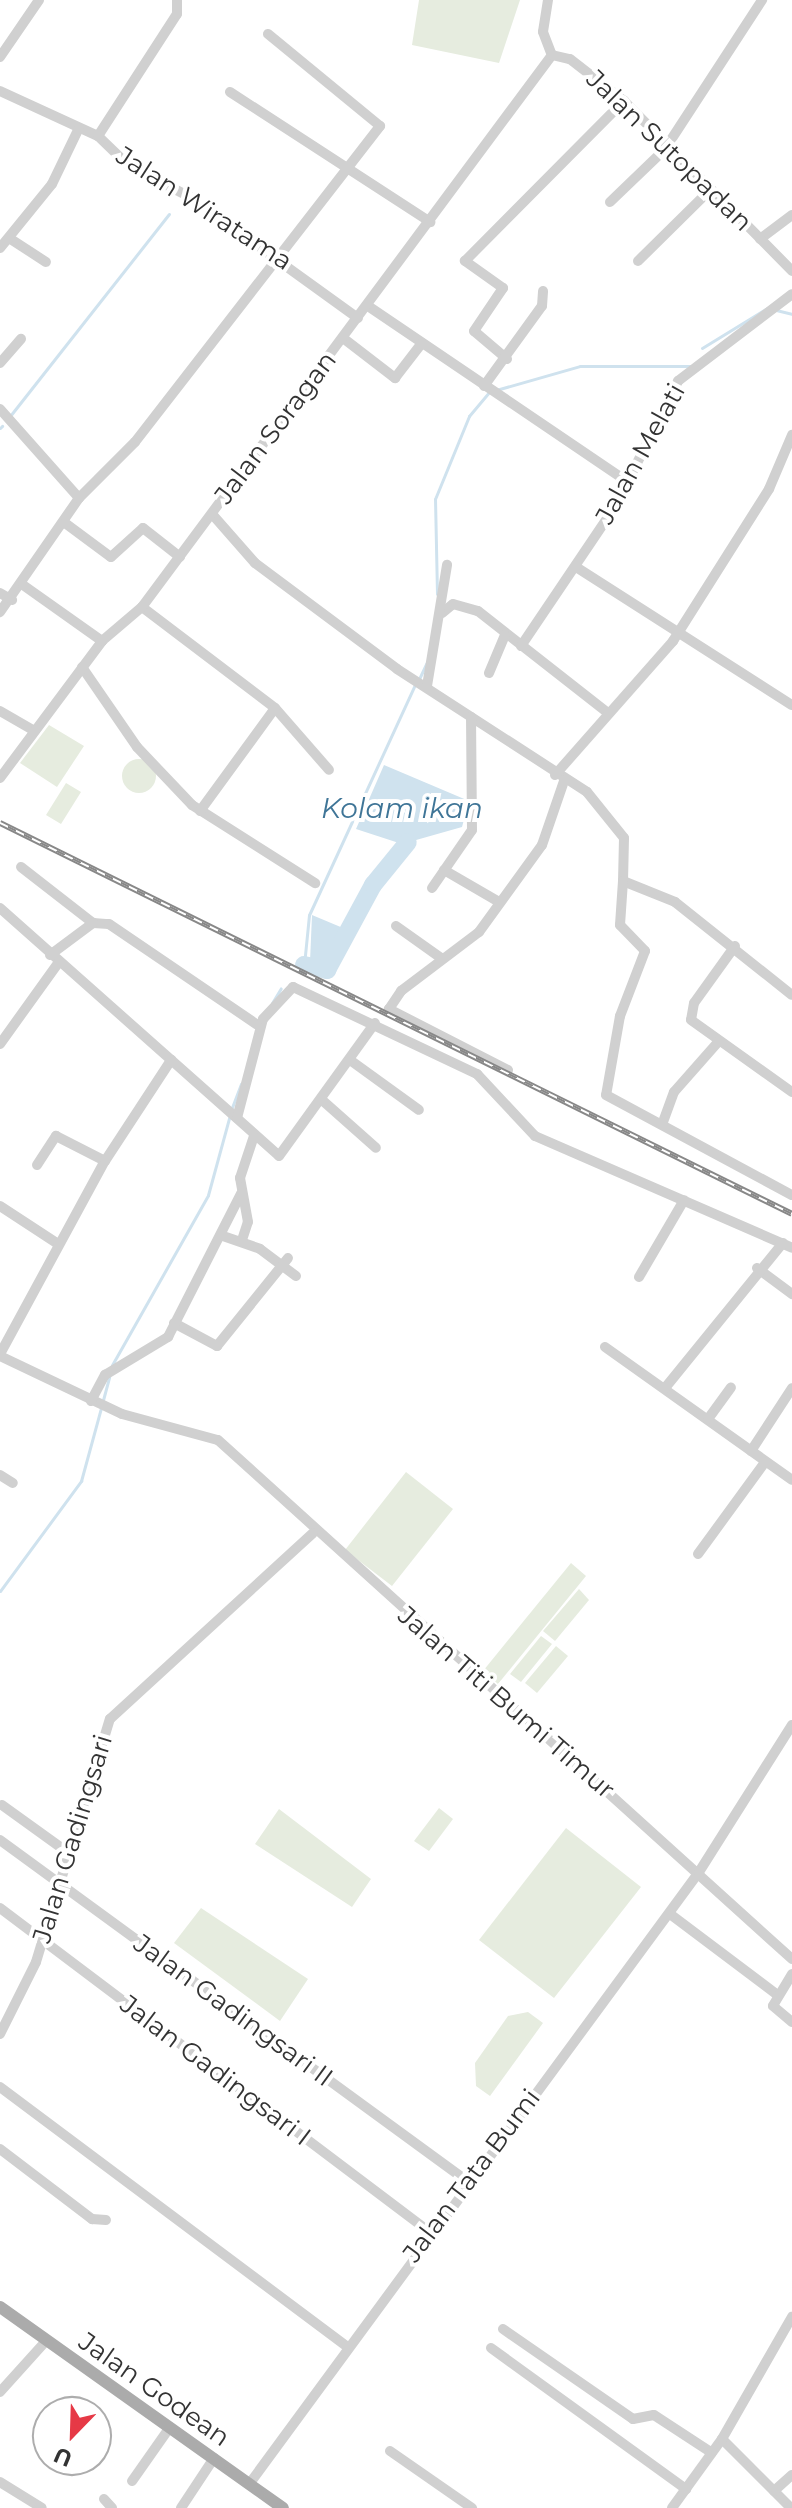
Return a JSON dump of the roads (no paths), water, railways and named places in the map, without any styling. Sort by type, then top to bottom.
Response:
[{"type":"main road","name":"Jalan Godean","points":[[0,2307],[283,2508]]},
{"type":"street","points":[[0,57],[39,0]]},
{"type":"street","points":[[98,136],[177,14],[177,0]]},
{"type":"street","points":[[548,0],[543,32],[552,55]]},
{"type":"street","points":[[610,202],[665,149],[676,126],[762,0]]},
{"type":"street","points":[[0,612],[23,585],[79,498],[135,442],[350,171],[380,126],[268,34]]},
{"type":"street","name":"Jalan Soragan","points":[[0,778],[102,641],[142,607],[552,55]]},
{"type":"street","name":"Jalan Sutopadan","points":[[552,55],[570,59],[624,101],[653,129],[665,149],[792,271]]},
{"type":"street","name":"Jalan Wiratama","points":[[0,91],[98,136],[129,166],[282,258],[358,318]]},
{"type":"street","points":[[230,92],[430,222]]},
{"type":"street","points":[[507,359],[474,331],[503,288],[465,261],[624,101]]},
{"type":"street","points":[[653,129],[676,126]]},
{"type":"street","points":[[0,248],[52,184],[79,128]]},
{"type":"street","points":[[638,261],[709,191]]},
{"type":"street","points":[[760,239],[792,215]]},
{"type":"street","points":[[9,238],[46,262]]},
{"type":"street","points":[[486,386],[542,306],[543,291]]},
{"type":"street","name":"Jalan Melati","points":[[521,646],[576,567],[628,482],[678,381],[792,294]]},
{"type":"street","points":[[368,306],[628,482]]},
{"type":"street","points":[[343,338],[395,378],[422,343]]},
{"type":"street","points":[[0,363],[21,339]]},
{"type":"street","points":[[0,409],[79,498]]},
{"type":"street","points":[[508,1070],[389,1009],[441,958],[474,938],[551,828],[560,778],[608,713],[678,632],[769,489],[792,435]]},
{"type":"street","points":[[212,514],[255,563],[419,683],[560,778],[587,792],[620,831],[623,881],[620,925],[645,951],[620,1016],[605,1091],[792,1195]]},
{"type":"street","points":[[65,523],[111,557],[144,528],[180,557]]},
{"type":"street","points":[[419,683],[442,613],[447,565]]},
{"type":"street","points":[[576,567],[792,705]]},
{"type":"street","points":[[23,585],[102,641]]},
{"type":"street","points":[[0,593],[12,600]]},
{"type":"street","points":[[442,613],[448,604],[465,605],[608,713]]},
{"type":"street","points":[[142,607],[275,708],[296,738],[329,761],[329,770]]},
{"type":"street","points":[[489,673],[505,635]]},
{"type":"street","points":[[82,667],[170,782],[200,811],[315,883]]},
{"type":"street","points":[[200,811],[275,708]]},
{"type":"street","points":[[0,711],[34,731]]},
{"type":"street","points":[[432,888],[472,830],[471,717]]},
{"type":"street","points":[[21,867],[93,923],[109,924],[256,1024]]},
{"type":"street","points":[[444,870],[499,902]]},
{"type":"street","points":[[623,881],[675,902],[735,946],[792,995]]},
{"type":"street","points":[[0,908],[233,1113],[254,1136],[282,1156],[375,1023]]},
{"type":"street","points":[[0,1044],[55,959],[93,923]]},
{"type":"street","points":[[396,926],[441,958]]},
{"type":"street","points":[[735,946],[690,1012],[693,1023],[792,1092]]},
{"type":"street","points":[[233,1113],[263,1019],[279,997],[293,987],[375,1023],[477,1074],[535,1136],[787,1245],[757,1268],[665,1388]]},
{"type":"street","points":[[663,1122],[674,1092],[719,1041]]},
{"type":"street","points":[[0,1355],[105,1161],[171,1060]]},
{"type":"street","points":[[350,1060],[419,1110]]},
{"type":"street","points":[[322,1100],[376,1148]]},
{"type":"street","points":[[37,1165],[56,1136],[105,1161]]},
{"type":"street","points":[[93,1402],[110,1370],[158,1346],[174,1323],[223,1236],[241,1194],[254,1136]]},
{"type":"street","points":[[241,1194],[248,1222],[242,1240]]},
{"type":"street","points":[[639,1277],[684,1200]]},
{"type":"street","points":[[0,1206],[58,1244]]},
{"type":"street","points":[[223,1236],[242,1240],[286,1262],[296,1276]]},
{"type":"street","points":[[174,1323],[217,1346],[286,1262]]},
{"type":"street","points":[[757,1268],[792,1294]]},
{"type":"street","points":[[605,1347],[792,1480]]},
{"type":"street","name":"Jalan Titi Bumi Timur","points":[[0,1355],[109,1409],[218,1440],[313,1533],[699,1872],[792,1959]]},
{"type":"street","points":[[708,1419],[731,1387]]},
{"type":"street","points":[[751,1451],[792,1388]]},
{"type":"street","points":[[698,1554],[765,1462]]},
{"type":"street","points":[[0,1475],[13,1483]]},
{"type":"street","name":"Jalan Gadingsari","points":[[0,2034],[62,1886],[110,1719],[313,1533]]},
{"type":"street","name":"Jalan Tata Bumi","points":[[250,2483],[467,2181],[670,1914],[792,1725]]},
{"type":"street","points":[[2,1805],[70,1854]]},
{"type":"street","name":"Jalan Gadingsari II","points":[[0,1840],[467,2181]]},
{"type":"street","name":"Jalan Gadingsari I","points":[[0,1908],[431,2233]]},
{"type":"street","points":[[670,1914],[776,1994]]},
{"type":"street","points":[[792,1974],[776,1994],[773,2006],[792,2022]]},
{"type":"street","points":[[0,2087],[346,2346]]},
{"type":"street","points":[[0,2149],[92,2219],[106,2220]]},
{"type":"street","points":[[672,2508],[722,2439],[787,2336],[792,2317]]},
{"type":"street","points":[[503,2329],[633,2419],[654,2415],[712,2453]]},
{"type":"street","points":[[0,2392],[46,2341]]},
{"type":"street","points":[[491,2348],[686,2489]]},
{"type":"street","points":[[132,2481],[170,2427]]},
{"type":"street","points":[[722,2439],[791,2508]]},
{"type":"street","points":[[390,2451],[472,2508]]},
{"type":"street","points":[[181,2508],[214,2458]]},
{"type":"street","points":[[774,2491],[792,2475]]},
{"type":"street","points":[[0,2482],[42,2508]]},
{"type":"street","points":[[104,2499],[112,2508]]},
{"type":"water","name":"Kolam ikan","points":[[384,765],[469,801],[462,827],[402,844],[356,829]]},
{"type":"water","points":[[312,915],[343,928],[328,968],[310,962]]},
{"type":"waterway","points":[[10,416],[169,214]]},
{"type":"waterway","points":[[702,348],[769,307]]},
{"type":"waterway","points":[[776,310],[792,314]]},
{"type":"waterway","points":[[496,390],[580,366],[691,366]]},
{"type":"waterway","points":[[437,594],[435,499],[469,416],[489,392]]},
{"type":"waterway","points":[[419,679],[426,664]]},
{"type":"waterway","points":[[304,965],[309,915],[415,685]]},
{"type":"waterway","points":[[304,965],[327,970],[373,885],[408,842]]},
{"type":"waterway","points":[[272,1003],[281,988]]},
{"type":"waterway","points":[[231,1110],[241,1084]]},
{"type":"waterway","points":[[112,1365],[208,1195],[229,1118]]},
{"type":"waterway","points":[[103,1400],[109,1377]]},
{"type":"waterway","points":[[0,1591],[81,1481],[101,1408]]},
{"type":"railway","points":[[0,823],[792,1214]]}]
